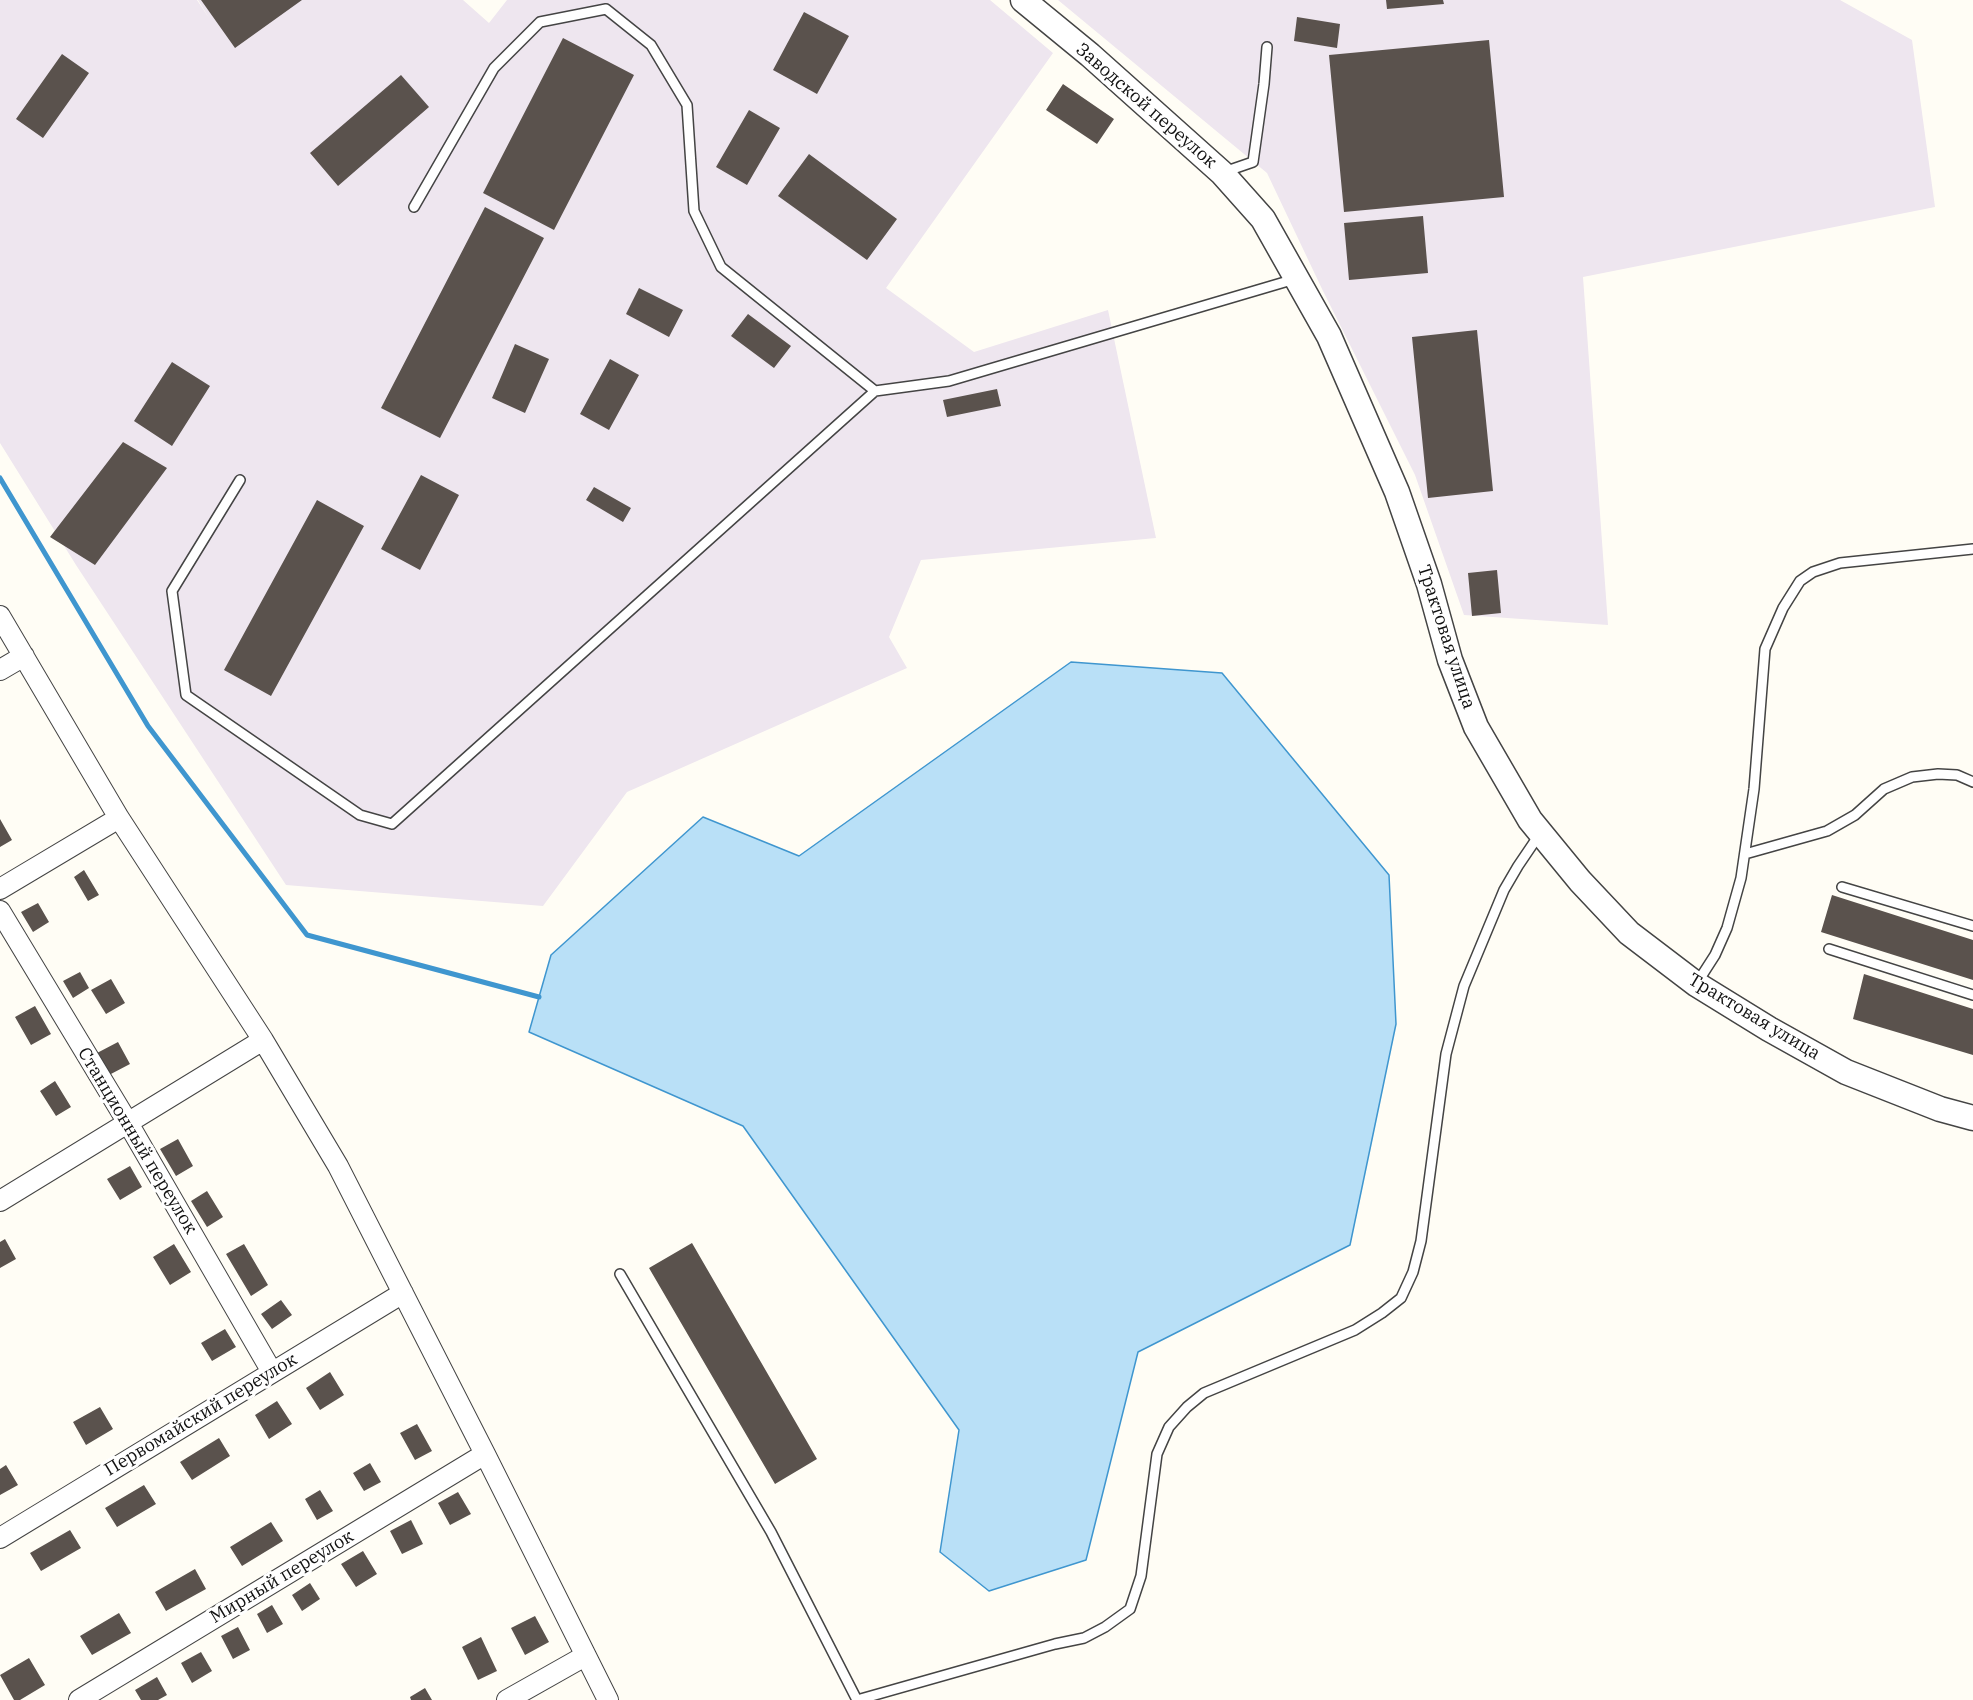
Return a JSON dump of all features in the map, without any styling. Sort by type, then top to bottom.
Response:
[{"type":"street","name":"Заводской переулок","points":[[1023,0],[1090,55],[1222,172],[1263,219]]},
{"type":"street","name":"Трактовая улица","points":[[1263,219],[1329,336],[1397,492],[1429,584],[1450,660],[1476,727],[1530,820],[1580,882],[1629,933],[1696,984],[1769,1029],[1846,1072],[1940,1109],[1973,1118]]},
{"type":"street","points":[[0,616],[119,818],[263,1040],[338,1166],[486,1454],[608,1700]]},
{"type":"street","points":[[0,670],[24,656]]},
{"type":"street","points":[[0,889],[119,818]]},
{"type":"street","name":"Станционный переулок","points":[[0,911],[128,1123],[272,1372]]},
{"type":"street","points":[[0,1201],[263,1040]]},
{"type":"street","name":"Первомайский переулок","points":[[0,1538],[403,1293]]},
{"type":"street","name":"Мирный переулок","points":[[79,1700],[486,1454]]},
{"type":"street","points":[[507,1700],[585,1656]]},
{"type":"lane","points":[[414,207],[494,68],[540,22],[606,9],[651,45],[687,105],[694,211],[721,267],[875,391]]},
{"type":"lane","points":[[1222,172],[1253,162],[1267,47]]},
{"type":"lane","points":[[240,480],[172,591],[186,694],[360,815],[392,824],[875,391],[949,381],[1298,278]]},
{"type":"lane","points":[[1696,984],[1727,928],[1741,878],[1754,789],[1765,649],[1783,608],[1800,581],[1813,572],[1840,563],[1973,549]]},
{"type":"lane","points":[[1745,854],[1827,831],[1855,815],[1884,789],[1912,777],[1938,774],[1957,775],[1973,782]]},
{"type":"lane","points":[[620,1274],[771,1532],[857,1700],[1055,1644],[1084,1638],[1105,1627],[1130,1609],[1141,1576],[1157,1454],[1169,1427],[1186,1407],[1204,1393],[1355,1330],[1401,1298],[1413,1272],[1421,1241],[1446,1054],[1464,986],[1504,890],[1541,833]]},
{"type":"lane","points":[[1842,887],[1973,926]]},
{"type":"lane","points":[[1829,949],[1973,995]]},
{"type":"shaded area","points":[[0,0],[197,0],[209,18],[198,0],[463,0],[489,23],[507,0],[990,0],[1053,53],[886,288],[974,352],[1108,310],[1156,538],[921,560],[889,637],[907,668],[627,792],[543,906],[286,885],[76,565],[0,443]]},
{"type":"shaded area","points":[[1058,0],[1840,0],[1912,40],[1935,207],[1583,277],[1608,625],[1464,615],[1415,475],[1267,173]]},
{"type":"water","points":[[1071,662],[1222,673],[1389,875],[1396,1024],[1350,1245],[1138,1352],[1086,1560],[989,1591],[940,1552],[959,1430],[743,1126],[529,1032],[551,955],[703,817],[799,856]]},
{"type":"building","points":[[201,0],[302,0],[235,48]]},
{"type":"building","points":[[1386,0],[1443,0],[1444,4],[1387,9]]},
{"type":"building","points":[[804,12],[849,36],[817,94],[773,70]]},
{"type":"building","points":[[1297,17],[1340,24],[1337,48],[1294,41]]},
{"type":"building","points":[[563,38],[634,75],[554,230],[483,193]]},
{"type":"building","points":[[1489,40],[1504,197],[1344,212],[1329,55]]},
{"type":"building","points":[[62,54],[89,73],[43,138],[16,119]]},
{"type":"building","points":[[401,75],[429,107],[338,186],[310,153]]},
{"type":"building","points":[[1063,84],[1114,119],[1097,144],[1046,110]]},
{"type":"building","points":[[749,110],[780,128],[747,185],[716,167]]},
{"type":"building","points":[[809,154],[897,219],[867,260],[778,196]]},
{"type":"building","points":[[485,207],[544,238],[440,438],[381,408]]},
{"type":"building","points":[[1423,216],[1428,273],[1349,280],[1344,223]]},
{"type":"building","points":[[639,288],[683,310],[669,337],[626,314]]},
{"type":"building","points":[[748,314],[791,346],[774,368],[731,336]]},
{"type":"building","points":[[1477,330],[1493,491],[1428,498],[1412,337]]},
{"type":"building","points":[[515,344],[549,359],[525,413],[492,398]]},
{"type":"building","points":[[610,359],[639,375],[609,430],[580,414]]},
{"type":"building","points":[[172,362],[210,386],[172,446],[134,421]]},
{"type":"building","points":[[997,389],[1001,406],[947,417],[943,400]]},
{"type":"building","points":[[123,442],[167,468],[95,565],[50,537]]},
{"type":"building","points":[[421,475],[459,495],[420,570],[381,549]]},
{"type":"building","points":[[594,487],[631,508],[623,522],[586,500]]},
{"type":"building","points":[[317,500],[364,526],[271,696],[224,670]]},
{"type":"building","points":[[1497,570],[1501,613],[1472,616],[1468,573]]},
{"type":"building","points":[[0,819],[12,840],[0,847]]},
{"type":"building","points":[[84,870],[99,895],[88,901],[74,877]]},
{"type":"building","points":[[1832,895],[1973,940],[1973,980],[1821,932]]},
{"type":"building","points":[[38,903],[49,922],[33,932],[21,912]]},
{"type":"building","points":[[80,972],[89,988],[73,998],[63,981]]},
{"type":"building","points":[[1864,974],[1973,1009],[1973,1055],[1853,1019]]},
{"type":"building","points":[[111,979],[125,1003],[106,1014],[91,990]]},
{"type":"building","points":[[35,1006],[51,1034],[31,1045],[15,1017]]},
{"type":"building","points":[[118,1042],[130,1064],[109,1075],[97,1053]]},
{"type":"building","points":[[55,1081],[71,1107],[56,1116],[40,1091]]},
{"type":"building","points":[[178,1139],[193,1166],[176,1176],[160,1149]]},
{"type":"building","points":[[130,1166],[142,1187],[120,1200],[107,1179]]},
{"type":"building","points":[[207,1191],[223,1217],[207,1227],[191,1201]]},
{"type":"building","points":[[5,1239],[16,1259],[0,1268],[0,1242]]},
{"type":"building","points":[[692,1243],[817,1459],[775,1484],[649,1268]]},
{"type":"building","points":[[174,1244],[191,1272],[170,1285],[153,1257]]},
{"type":"building","points":[[244,1244],[268,1285],[251,1296],[226,1254]]},
{"type":"building","points":[[281,1300],[292,1315],[272,1329],[261,1314]]},
{"type":"building","points":[[225,1329],[236,1347],[212,1361],[201,1343]]},
{"type":"building","points":[[330,1372],[344,1395],[320,1410],[306,1388]]},
{"type":"building","points":[[277,1401],[292,1424],[269,1439],[255,1415]]},
{"type":"building","points":[[100,1407],[113,1429],[86,1445],[73,1422]]},
{"type":"building","points":[[417,1424],[432,1451],[415,1460],[400,1433]]},
{"type":"building","points":[[219,1438],[230,1456],[192,1480],[180,1462]]},
{"type":"building","points":[[370,1463],[381,1482],[364,1491],[353,1473]]},
{"type":"building","points":[[6,1465],[18,1485],[0,1495],[0,1469]]},
{"type":"building","points":[[144,1485],[156,1504],[117,1527],[105,1508]]},
{"type":"building","points":[[320,1490],[333,1511],[317,1520],[305,1499]]},
{"type":"building","points":[[458,1492],[471,1514],[450,1525],[438,1503]]},
{"type":"building","points":[[411,1520],[423,1544],[402,1554],[390,1531]]},
{"type":"building","points":[[271,1522],[283,1541],[242,1566],[230,1547]]},
{"type":"building","points":[[70,1530],[81,1548],[41,1571],[30,1553]]},
{"type":"building","points":[[363,1551],[377,1574],[356,1587],[341,1564]]},
{"type":"building","points":[[195,1569],[206,1589],[166,1611],[155,1592]]},
{"type":"building","points":[[310,1583],[320,1599],[302,1611],[292,1595]]},
{"type":"building","points":[[272,1605],[283,1624],[267,1633],[257,1614]]},
{"type":"building","points":[[119,1613],[131,1633],[92,1655],[80,1636]]},
{"type":"building","points":[[535,1616],[549,1642],[525,1655],[511,1628]]},
{"type":"building","points":[[238,1627],[250,1650],[233,1659],[221,1636]]},
{"type":"building","points":[[481,1637],[497,1671],[478,1680],[462,1647]]},
{"type":"building","points":[[201,1652],[212,1671],[192,1683],[181,1663]]},
{"type":"building","points":[[29,1658],[45,1685],[20,1700],[14,1700],[0,1675]]},
{"type":"building","points":[[157,1677],[167,1695],[158,1700],[141,1700],[135,1690]]},
{"type":"building","points":[[425,1688],[432,1700],[411,1700],[410,1697]]},
{"type":"waterway","points":[[0,478],[148,726],[307,935],[539,997]]}]
